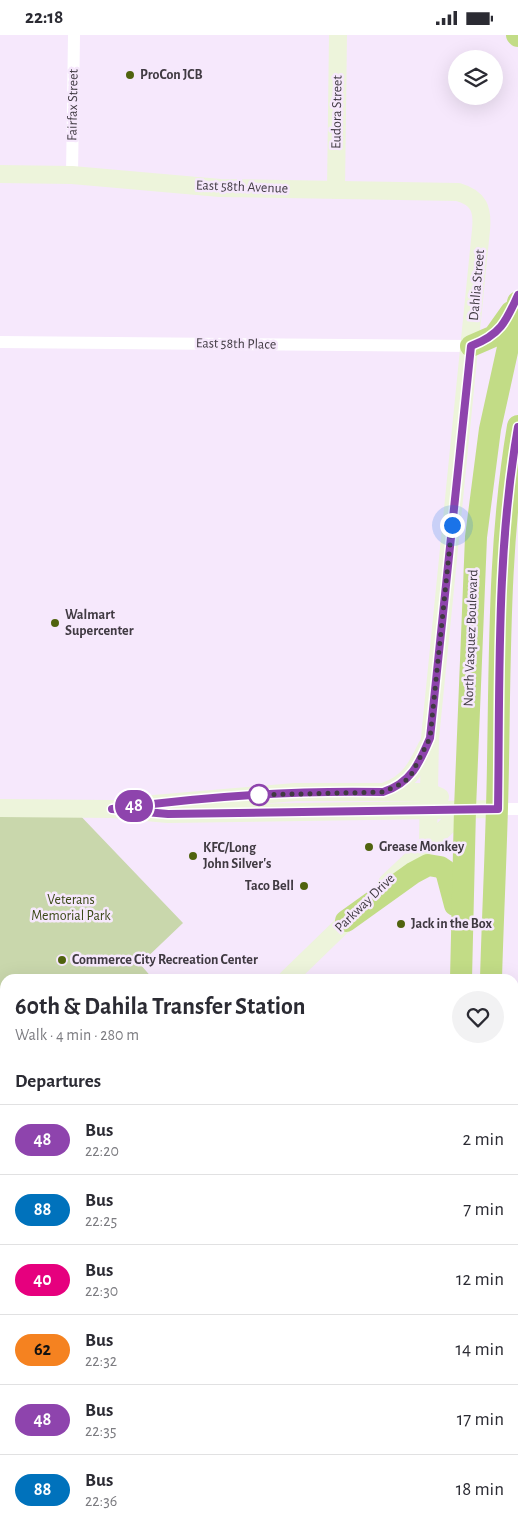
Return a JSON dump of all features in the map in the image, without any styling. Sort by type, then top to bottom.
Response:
[{"type":"highway","points":[[471,346],[485,341],[498,332],[518,295]]},
{"type":"highway","name":"North Vasquez Boulevard","points":[[461,974],[465,809],[476,537],[492,421],[518,302]]},
{"type":"highway","name":"North Vasquez Boulevard","points":[[492,974],[508,809],[501,577],[505,522],[518,427]]},
{"type":"highway","points":[[346,921],[413,873],[424,866],[434,865],[444,869],[449,876],[462,948]]},
{"type":"street","name":"Fairfax Street","points":[[72,175],[74,35]]},
{"type":"street","name":"Eudora Street","points":[[336,189],[338,35]]},
{"type":"street","name":"East 58th Avenue","points":[[0,174],[72,175],[220,187],[458,192],[469,195],[480,206]]},
{"type":"street","name":"Dahlia Street","points":[[428,842],[430,738],[471,346],[482,215],[480,206]]},
{"type":"street","name":"East 58th Place","points":[[0,342],[471,346]]},
{"type":"street","points":[[383,792],[401,784],[410,777],[430,738]]},
{"type":"street","points":[[112,809],[168,801],[253,795],[383,792],[465,809],[508,809]]},
{"type":"street","points":[[0,808],[112,809],[168,814],[429,801]]},
{"type":"street","name":"Parkway Drive","points":[[293,974],[428,842],[465,809]]},
{"type":"green space","name":"Veterans Memorial Park","points":[[0,808],[73,808],[183,923],[140,964],[149,974],[0,974]]},
{"type":"bus line","name":"48","points":[[518,295],[510,314],[498,332],[485,341],[471,346],[430,738],[415,771],[406,781],[383,792],[295,792],[168,801],[112,809],[168,814],[498,809],[501,577],[504,531],[518,427]]},
{"type":"place","name":"ProCon JCB","points":[[130,75]]},
{"type":"place","name":"Walmart Supercenter","points":[[55,623]]},
{"type":"place","name":"Grease Monkey","points":[[369,847]]},
{"type":"place","name":"KFC/Long John Silver's","points":[[193,856]]},
{"type":"place","name":"Taco Bell","points":[[304,886]]},
{"type":"place","name":"Jack in the Box","points":[[401,924]]},
{"type":"place","name":"Commerce City Recreation Center","points":[[62,960]]},
{"type":"route","points":[[259,795],[253,795],[295,792],[383,792],[406,781],[415,771],[430,738],[452,525]]}]
